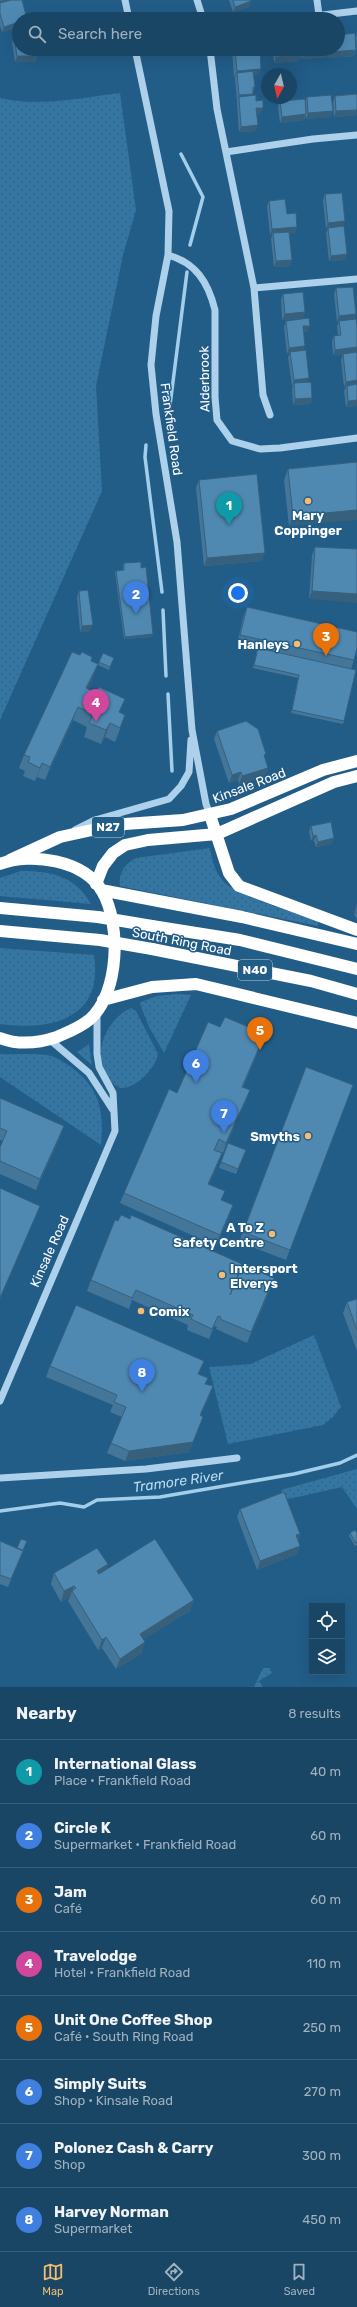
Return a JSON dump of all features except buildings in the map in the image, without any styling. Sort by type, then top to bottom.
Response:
[{"type":"highway","name":"Kinsale Road","points":[[5,862],[60,837],[125,824],[182,820],[210,815],[266,796],[323,770],[357,760]]},
{"type":"highway","name":"N27","points":[[5,862],[40,858],[61,862],[82,873],[99,887],[103,866],[113,853],[125,845],[148,840],[217,834],[334,782],[357,776]]},
{"type":"highway","points":[[210,815],[229,873],[239,886],[357,930]]},
{"type":"highway","points":[[99,887],[242,917],[357,944]]},
{"type":"highway","points":[[2,1040],[26,1042],[49,1040],[71,1031],[90,1019],[100,1005],[113,968],[115,933],[112,917],[99,887]]},
{"type":"highway","name":"South Ring Road","points":[[0,908],[98,917],[240,940],[357,969]]},
{"type":"highway","name":"South Ring Road","points":[[0,931],[100,940],[152,949],[311,980],[357,994]]},
{"type":"highway","points":[[100,1005],[152,987],[196,984],[357,1024]]},
{"type":"street","points":[[125,0],[128,12]]},
{"type":"street","points":[[197,0],[201,12]]},
{"type":"street","points":[[317,0],[319,12]]},
{"type":"street","points":[[345,12],[357,11]]},
{"type":"street","name":"Frankfield Road","points":[[136,56],[169,211],[168,255],[156,316],[151,365],[156,414],[177,542],[192,730],[206,804],[210,815]]},
{"type":"street","points":[[211,56],[217,109],[254,288],[264,394],[270,415]]},
{"type":"street","points":[[226,152],[313,139],[357,135]]},
{"type":"street","name":"Alderbrook","points":[[168,255],[181,259],[202,275],[213,300],[215,310],[215,398],[217,420],[232,441],[260,449],[280,448],[357,438]]},
{"type":"street","points":[[254,288],[357,279]]},
{"type":"street","points":[[60,837],[95,820],[169,799],[181,786],[189,772],[192,730]]},
{"type":"street","name":"Kinsale Road","points":[[0,1401],[115,1131],[113,1093],[99,1067],[97,1054],[100,1005]]},
{"type":"street","name":"Kinsale Road","points":[[49,1040],[89,1073],[113,1110]]},
{"type":"street","points":[[0,1478],[139,1469],[237,1458]]},
{"type":"shaded area","points":[[120,93],[136,210],[123,255],[96,386],[102,491],[0,720],[0,98],[15,101],[45,102]]},
{"type":"shaded area","points":[[210,848],[216,870],[224,882],[241,893],[318,921],[318,926],[120,886],[120,877],[123,869],[136,858]]},
{"type":"shaded area","points":[[21,871],[43,872],[62,877],[78,887],[91,904],[0,896],[0,878]]},
{"type":"shaded area","points":[[0,948],[94,955],[95,977],[91,994],[82,1007],[70,1016],[55,1022],[19,1026],[0,1024]]},
{"type":"shaded area","points":[[177,994],[191,995],[164,1053],[149,1027],[140,1004],[141,1002],[157,996]]},
{"type":"shaded area","points":[[131,1008],[136,1011],[158,1054],[153,1066],[144,1077],[132,1085],[120,1088],[109,1080],[103,1070],[101,1059],[102,1046],[105,1035],[112,1024],[121,1014]]},
{"type":"shaded area","points":[[89,1044],[92,1065],[77,1052]]},
{"type":"shaded area","points":[[0,1054],[35,1054],[50,1056],[62,1061],[81,1075],[94,1092],[98,1101],[102,1121],[101,1145],[0,1077]]},
{"type":"shaded area","points":[[314,1335],[341,1407],[333,1417],[323,1425],[228,1444],[209,1367],[251,1364]]},
{"type":"shaded area","points":[[357,1469],[357,1509],[342,1487],[284,1500],[281,1490]]},
{"type":"shaded area","points":[[263,1668],[270,1668],[272,1673],[259,1681],[263,1687],[254,1687]]},
{"type":"waterway","points":[[181,154],[203,197],[190,245]]},
{"type":"waterway","points":[[169,413],[187,272]]},
{"type":"waterway","points":[[146,445],[145,457],[162,592]]},
{"type":"waterway","points":[[163,610],[166,676]]},
{"type":"waterway","points":[[168,694],[172,771]]},
{"type":"waterway","name":"Tramore River","points":[[0,1511],[60,1503],[84,1507],[97,1500],[160,1497],[294,1474],[340,1463],[357,1455]]},
{"type":"place","name":"Mary Coppinger","points":[[308,501]]},
{"type":"place","name":"International Glass","points":[[229,525]]},
{"type":"place","name":"Circle K","points":[[136,614]]},
{"type":"place","name":"Hanleys","points":[[297,644]]},
{"type":"place","name":"Jam","points":[[326,656]]},
{"type":"place","name":"Travelodge","points":[[96,722]]},
{"type":"place","name":"Unit One Coffee Shop","points":[[260,1050]]},
{"type":"place","name":"Simply Suits","points":[[196,1083]]},
{"type":"place","name":"Polonez Cash & Carry","points":[[224,1133]]},
{"type":"place","name":"Smyths","points":[[308,1136]]},
{"type":"place","name":"A To Z Safety Centre","points":[[272,1234]]},
{"type":"place","name":"Intersport Elverys","points":[[222,1275]]},
{"type":"place","name":"Comix","points":[[141,1311]]},
{"type":"place","name":"Harvey Norman","points":[[142,1392]]}]
